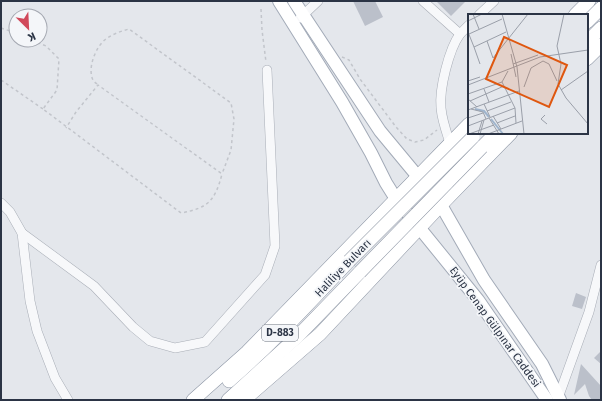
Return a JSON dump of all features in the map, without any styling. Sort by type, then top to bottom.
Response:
[{"type":"highway","points":[[576,14],[589,1]]},
{"type":"highway","points":[[588,21],[601,8]]},
{"type":"highway","points":[[588,41],[601,28]]},
{"type":"highway","points":[[588,58],[601,45]]},
{"type":"highway","points":[[193,400],[247,352],[468,125]]},
{"type":"highway","name":"Haliliye Bulvarı","points":[[228,400],[296,337],[495,134]]},
{"type":"highway","points":[[244,400],[320,334],[510,134]]},
{"type":"highway","name":"Haliliye Bulvarı","points":[[205,400],[243,368],[287,326],[475,135]]},
{"type":"main road","name":"Eyüp Cenap Gülpınar Caddesi","points":[[279,1],[342,102],[396,199],[556,399]]},
{"type":"main road","points":[[294,1],[380,131],[419,176],[441,205],[459,239],[484,280],[542,364],[556,399]]},
{"type":"street","points":[[292,23],[318,1]]},
{"type":"street","points":[[480,14],[494,1]]},
{"type":"street","points":[[426,2],[460,34]]},
{"type":"street","points":[[450,143],[443,122],[441,106],[442,85],[447,67],[460,34],[468,26]]},
{"type":"street","points":[[22,233],[94,286],[133,327],[150,341],[175,348],[205,342],[265,275],[275,246],[267,70]]},
{"type":"street","points":[[1,203],[10,212],[22,233],[30,301],[37,332],[55,378],[68,400]]},
{"type":"street","points":[[556,399],[589,312],[601,265]]},
{"type":"path","points":[[262,9],[262,30],[267,70]]},
{"type":"path","points":[[1,80],[43,109],[181,214],[197,211],[208,204],[218,188],[230,150],[234,119],[230,104],[129,29],[116,33],[104,40],[95,52],[91,68],[93,80],[222,174]]},
{"type":"path","points":[[43,109],[57,90],[59,59],[48,48]]},
{"type":"path","points":[[330,57],[343,57],[349,60],[360,79],[396,127],[408,139],[415,142],[424,140],[443,122]]},
{"type":"path","points":[[66,128],[76,112],[98,85]]},
{"type":"building","points":[[353,1],[375,1],[383,17],[365,26]]},
{"type":"building","points":[[436,1],[466,1],[451,16]]},
{"type":"building","points":[[576,293],[586,297],[582,309],[572,306]]},
{"type":"building","points":[[601,351],[601,364],[594,358]]},
{"type":"building","points":[[581,364],[601,386],[601,400],[592,400],[585,384],[574,395]]}]
